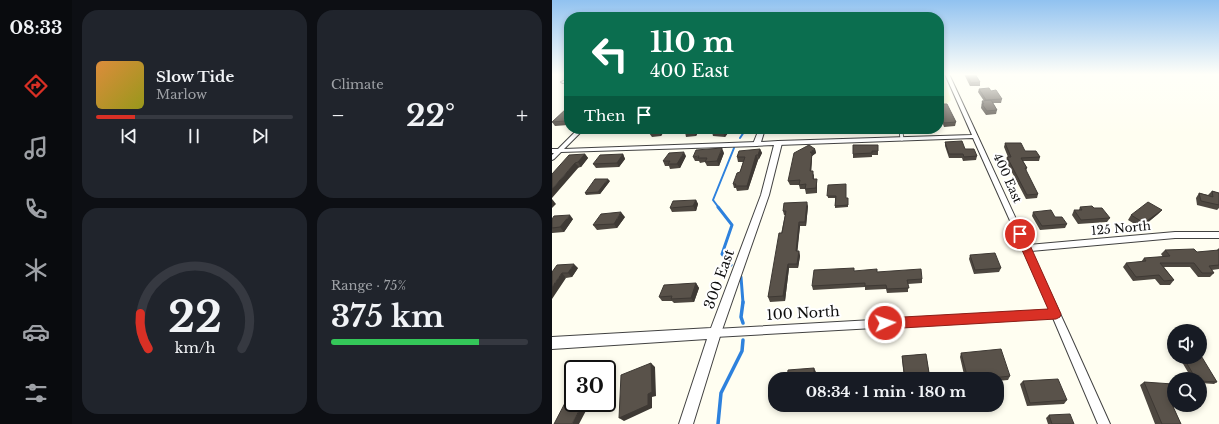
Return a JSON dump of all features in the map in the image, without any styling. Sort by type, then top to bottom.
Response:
[{"type":"street","name":"400 East","points":[[956,94],[1104,424]]},
{"type":"street","points":[[552,158],[576,134]]},
{"type":"street","points":[[757,144],[760,134]]},
{"type":"street","points":[[552,151],[976,136]]},
{"type":"street","name":"300 East","points":[[686,424],[715,333],[765,195],[778,143]]},
{"type":"street","name":"125 North","points":[[1026,248],[1174,235],[1219,235]]},
{"type":"street","name":"100 North","points":[[552,343],[1056,314]]},
{"type":"lane","points":[[902,134],[902,139]]},
{"type":"green space","points":[[944,94],[949,94],[951,100],[947,104],[944,104]]},
{"type":"building","points":[[982,94],[999,94],[1002,99],[986,100]]},
{"type":"building","points":[[991,100],[997,110],[987,111],[982,104],[984,104],[982,101]]},
{"type":"building","points":[[944,104],[947,104],[956,122],[944,123]]},
{"type":"building","points":[[564,111],[564,121],[552,122]]},
{"type":"building","points":[[962,141],[965,149],[974,149],[977,156],[964,157],[963,154],[949,154],[945,142]]},
{"type":"building","points":[[1005,143],[1021,143],[1025,151],[1036,151],[1040,157],[1021,158],[1038,194],[1027,195],[1007,157],[1011,157]]},
{"type":"building","points":[[809,145],[815,149],[810,152],[812,154],[810,171],[813,171],[813,179],[817,179],[816,188],[805,189],[806,184],[799,185],[800,180],[788,181],[794,153]]},
{"type":"building","points":[[853,145],[878,145],[878,151],[872,151],[872,153],[853,154]]},
{"type":"building","points":[[722,148],[717,161],[705,162],[707,158],[698,158],[699,156],[693,157],[696,150]]},
{"type":"building","points":[[760,149],[758,155],[756,155],[747,186],[735,186],[736,184],[733,184],[737,173],[740,172],[745,157],[737,157],[739,151]]},
{"type":"building","points":[[684,152],[677,164],[668,164],[670,161],[663,161],[669,153]]},
{"type":"building","points":[[585,154],[552,189],[552,174],[569,155]]},
{"type":"building","points":[[623,154],[617,163],[593,164],[600,155]]},
{"type":"building","points":[[595,179],[608,179],[598,192],[585,193]]},
{"type":"building","points":[[846,184],[846,198],[848,198],[848,205],[835,206],[836,196],[827,196],[828,185]]},
{"type":"building","points":[[1212,191],[1219,193],[1219,205],[1201,201],[1199,193],[1213,197]]},
{"type":"building","points":[[696,200],[693,206],[670,208],[673,201]]},
{"type":"building","points":[[807,202],[805,222],[799,222],[796,251],[799,251],[797,264],[788,264],[783,296],[768,297],[779,233],[782,233],[786,211],[783,211],[784,203]]},
{"type":"building","points":[[1148,202],[1162,210],[1144,223],[1131,215]]},
{"type":"building","points":[[1092,206],[1094,208],[1102,208],[1110,218],[1081,220],[1074,210],[1082,210],[1080,207]]},
{"type":"building","points":[[1051,210],[1055,217],[1062,217],[1067,224],[1042,226],[1033,212]]},
{"type":"building","points":[[621,212],[614,224],[593,225],[601,214]]},
{"type":"building","points":[[570,215],[560,227],[552,228],[552,219],[554,216]]},
{"type":"building","points":[[1194,249],[1197,252],[1219,250],[1219,265],[1209,266],[1214,273],[1202,273],[1194,263],[1160,263],[1174,280],[1164,281],[1159,275],[1136,277],[1126,263],[1146,261],[1144,258],[1170,256],[1165,250]]},
{"type":"building","points":[[995,253],[1001,268],[975,270],[970,255]]},
{"type":"building","points":[[574,264],[568,273],[562,273],[552,287],[552,272],[557,265]]},
{"type":"building","points":[[854,268],[854,271],[877,269],[877,272],[921,269],[922,279],[907,280],[909,288],[887,289],[886,285],[865,286],[865,283],[812,286],[814,270]]},
{"type":"building","points":[[696,283],[691,298],[671,299],[672,296],[659,297],[664,285]]},
{"type":"building","points":[[1001,349],[1010,376],[1004,377],[1004,372],[966,372],[961,353]]},
{"type":"building","points":[[926,354],[929,372],[904,372],[902,356]]},
{"type":"building","points":[[651,363],[652,392],[648,394],[648,405],[619,418],[621,375]]},
{"type":"building","points":[[1187,364],[1206,364],[1217,382],[1207,381],[1207,372],[1192,372]]},
{"type":"building","points":[[814,368],[814,372],[788,372],[788,370]]},
{"type":"building","points":[[1058,379],[1067,400],[1030,403],[1023,381]]},
{"type":"building","points":[[1144,382],[1167,384],[1167,412],[1176,412],[1181,424],[1162,424]]},
{"type":"building","points":[[564,405],[564,412],[578,412],[572,424],[554,424]]},
{"type":"building","points":[[1070,414],[1074,424],[1052,424],[1049,415]]},
{"type":"waterway","points":[[740,138],[743,134]]},
{"type":"waterway","points":[[719,208],[713,200],[734,148]]},
{"type":"waterway","points":[[718,207],[732,225],[722,254],[731,265]]},
{"type":"waterway","points":[[741,277],[743,302]]},
{"type":"waterway","points":[[743,302],[741,317],[743,323]]},
{"type":"waterway","points":[[718,424],[721,393],[742,351],[743,340]]},
{"type":"route","points":[[885,323],[1056,314],[1020,234]]}]
